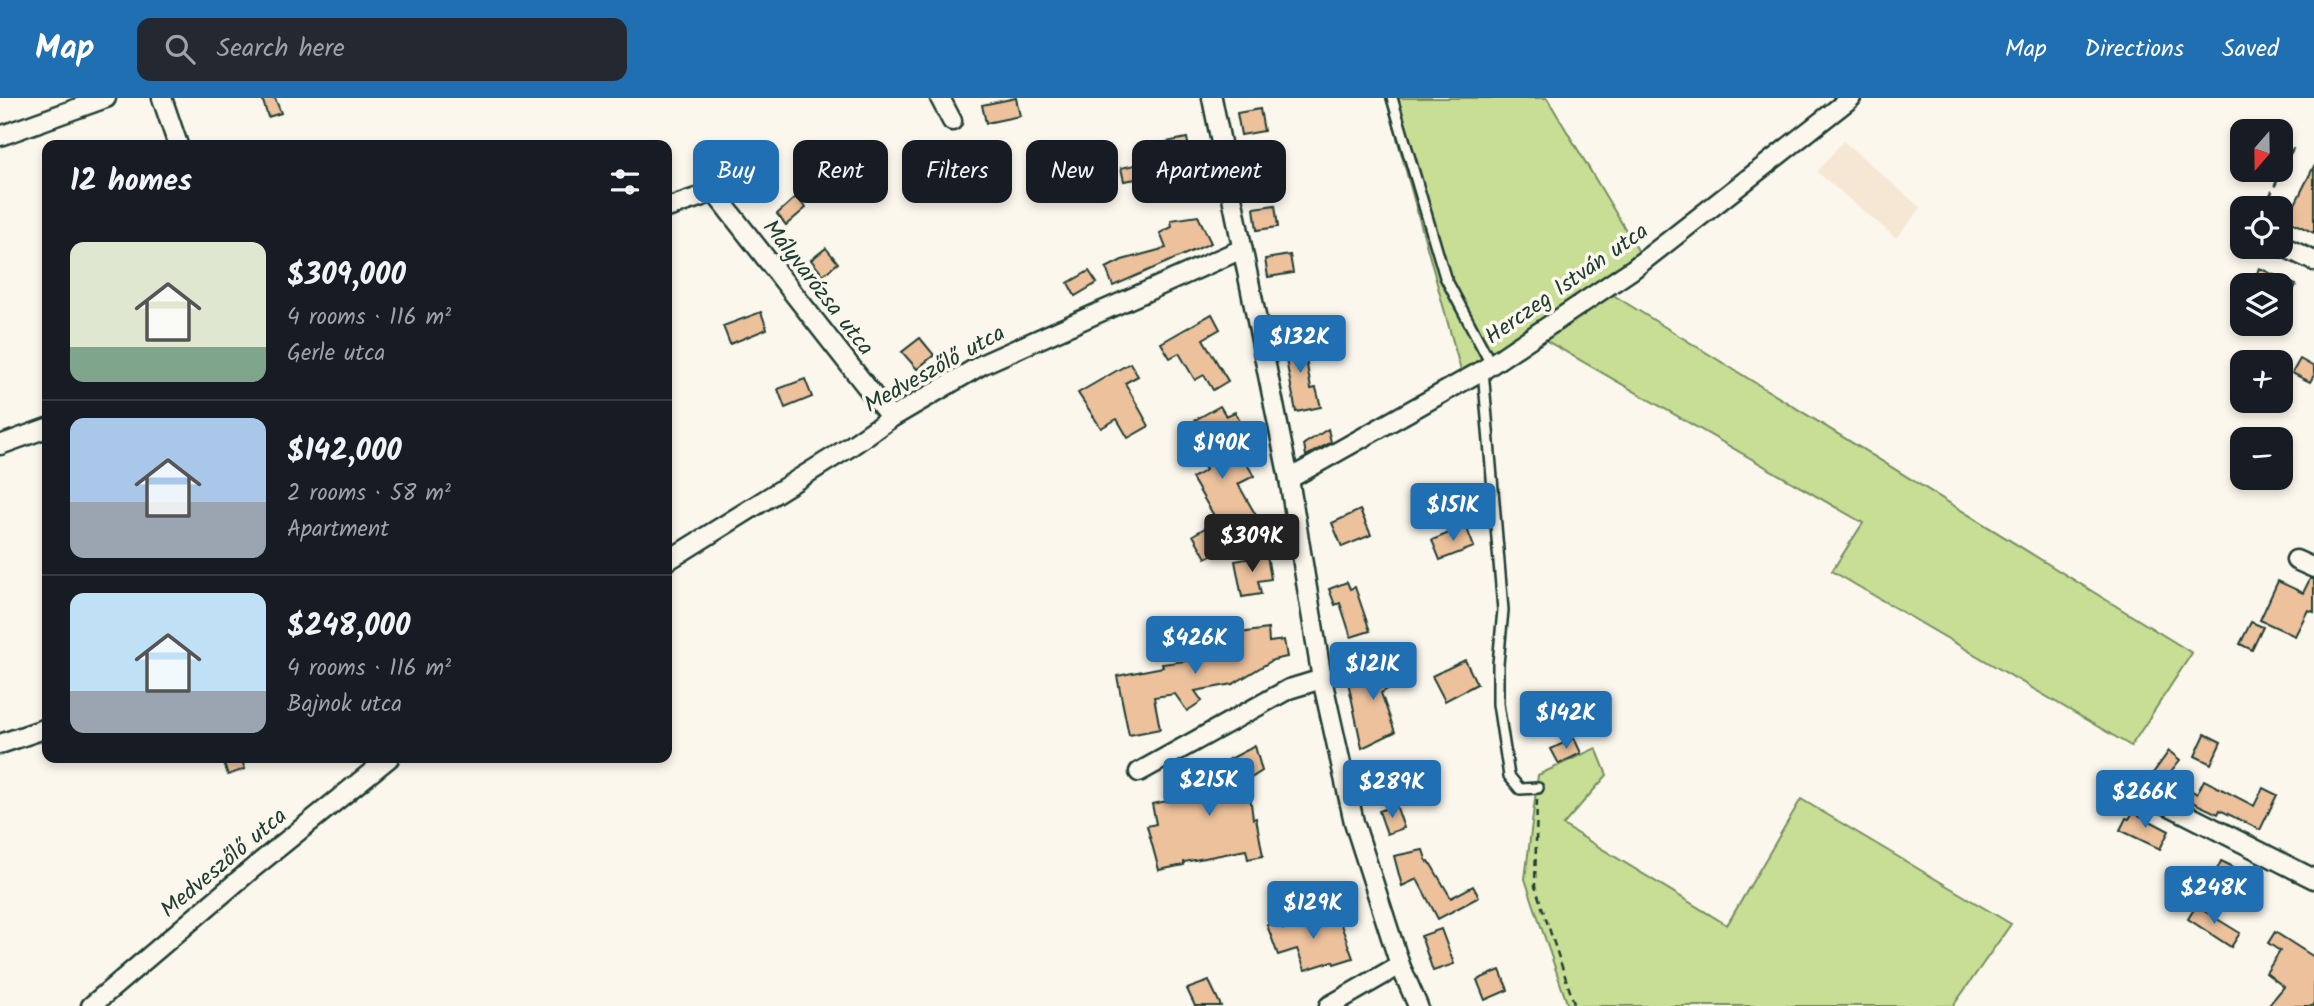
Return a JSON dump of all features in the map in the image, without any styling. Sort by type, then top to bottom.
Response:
[{"type":"street","points":[[0,136],[106,98]]},
{"type":"street","points":[[162,98],[176,140]]},
{"type":"street","points":[[940,98],[952,121]]},
{"type":"street","points":[[1212,98],[1289,479],[1322,679],[1354,822],[1400,965],[1418,1006]]},
{"type":"street","name":"Herczeg István utca","points":[[1289,479],[1487,367],[1633,270],[1851,98]]},
{"type":"street","name":"Mályvarózsa utca","points":[[672,206],[714,191],[891,418]]},
{"type":"street","name":"Medveszőlő utca","points":[[672,558],[848,448],[891,418],[983,364],[1242,249]]},
{"type":"street","points":[[2293,251],[2314,261]]},
{"type":"street","points":[[0,445],[42,430]]},
{"type":"street","points":[[2296,559],[2314,568]]},
{"type":"street","points":[[1139,772],[1289,689],[1322,679]]},
{"type":"street","points":[[0,744],[42,730]]},
{"type":"street","name":"Medveszőlő utca","points":[[91,1006],[253,868],[384,763]]},
{"type":"street","points":[[2138,790],[2314,879]]},
{"type":"street","points":[[1329,1006],[1400,965]]},
{"type":"lane","points":[[1392,98],[1445,277],[1487,367],[1503,610],[1498,664],[1498,704],[1509,776],[1520,789],[1538,788]]},
{"type":"path","points":[[2270,196],[2295,144]]},
{"type":"path","points":[[1538,788],[1535,886],[1576,1006]]},
{"type":"shaded area","points":[[1843,141],[1921,208],[1896,238],[1817,172]]},
{"type":"green space","points":[[1386,98],[1547,98],[1639,252],[1597,285],[2192,653],[2131,746],[1832,571],[1863,523],[1545,340],[1466,389]]},
{"type":"green space","points":[[1596,748],[1607,775],[1563,825],[1727,925],[1801,799],[2011,924],[1953,1006],[1568,1006],[1525,879],[1538,775]]},
{"type":"building","points":[[262,98],[275,98],[281,113],[268,117]]},
{"type":"building","points":[[1016,98],[1020,116],[986,123],[982,105]]},
{"type":"building","points":[[1260,109],[1264,131],[1241,135],[1237,113]]},
{"type":"building","points":[[1132,166],[1132,180],[1124,181],[1121,168]]},
{"type":"building","points":[[2314,166],[2314,233],[2293,223],[2293,208]]},
{"type":"building","points":[[793,200],[793,203],[801,203],[806,208],[786,225],[777,214]]},
{"type":"building","points":[[1275,205],[1278,227],[1257,230],[1254,208]]},
{"type":"building","points":[[1198,216],[1211,243],[1113,286],[1106,268],[1122,260],[1166,248],[1160,233],[1172,227],[1171,220]]},
{"type":"building","points":[[826,248],[838,263],[823,275],[811,260]]},
{"type":"building","points":[[1290,255],[1293,273],[1268,277],[1265,259]]},
{"type":"building","points":[[2259,268],[2270,273],[2257,273]]},
{"type":"building","points":[[1089,271],[1097,283],[1075,296],[1068,283]]},
{"type":"building","points":[[761,312],[767,329],[730,344],[723,326]]},
{"type":"building","points":[[1212,314],[1220,329],[1203,339],[1228,381],[1213,390],[1204,375],[1195,380],[1179,353],[1170,358],[1161,343]]},
{"type":"building","points":[[1302,335],[1311,389],[1316,388],[1321,407],[1296,412],[1282,339]]},
{"type":"building","points":[[920,338],[934,355],[917,369],[902,352]]},
{"type":"building","points":[[2300,359],[2314,367],[2310,382],[2293,371]]},
{"type":"building","points":[[1130,363],[1138,376],[1125,383],[1149,426],[1128,438],[1117,419],[1101,428],[1078,393]]},
{"type":"building","points":[[805,379],[812,397],[785,408],[778,389]]},
{"type":"building","points":[[1220,406],[1226,416],[1235,412],[1244,429],[1231,437],[1254,476],[1238,484],[1262,526],[1206,558],[1193,535],[1217,521],[1192,478],[1206,470],[1184,431],[1198,424],[1195,420]]},
{"type":"building","points":[[1328,429],[1331,442],[1306,456],[1304,444]]},
{"type":"building","points":[[1360,510],[1371,535],[1342,547],[1332,523]]},
{"type":"building","points":[[1466,526],[1474,547],[1440,560],[1432,540]]},
{"type":"building","points":[[1267,555],[1271,579],[1258,581],[1261,594],[1242,597],[1235,561]]},
{"type":"building","points":[[2310,579],[2314,579],[2314,612],[2308,610],[2295,636],[2260,620],[2278,581],[2303,593]]},
{"type":"building","points":[[1347,582],[1350,589],[1355,587],[1370,631],[1351,637],[1340,603],[1335,605],[1329,589]]},
{"type":"building","points":[[2251,622],[2263,627],[2252,650],[2240,644]]},
{"type":"building","points":[[1268,629],[1269,642],[1284,640],[1287,657],[1273,660],[1233,684],[1195,691],[1202,701],[1187,711],[1175,694],[1154,697],[1160,729],[1129,735],[1117,676],[1163,667],[1162,664],[1208,658],[1205,645],[1214,644],[1212,637]]},
{"type":"building","points":[[1465,660],[1477,684],[1445,701],[1432,676]]},
{"type":"building","points":[[1374,665],[1376,674],[1395,665],[1405,679],[1381,693],[1395,732],[1362,748],[1348,682],[1356,680],[1353,669]]},
{"type":"building","points":[[2205,734],[2221,742],[2211,764],[2195,756]]},
{"type":"building","points":[[1574,738],[1581,753],[1559,764],[1551,749]]},
{"type":"building","points":[[1255,746],[1262,771],[1248,780],[1253,819],[1256,818],[1263,856],[1248,859],[1246,850],[1184,862],[1184,865],[1159,870],[1147,826],[1156,824],[1152,804],[1188,797],[1185,783],[1231,775],[1228,760]]},
{"type":"building","points":[[2169,751],[2180,760],[2168,775],[2197,794],[2204,780],[2254,806],[2263,788],[2277,795],[2260,830],[2220,810],[2218,814],[2175,794],[2174,796],[2148,780]]},
{"type":"building","points":[[224,763],[243,763],[245,769],[228,775]]},
{"type":"building","points":[[1396,805],[1404,828],[1387,834],[1379,811]]},
{"type":"building","points":[[2133,812],[2169,831],[2160,849],[2120,830],[2126,818],[2129,819]]},
{"type":"building","points":[[1423,850],[1427,862],[1429,861],[1451,898],[1473,886],[1479,897],[1438,919],[1417,879],[1402,886],[1394,856]]},
{"type":"building","points":[[2221,861],[2257,878],[2249,894],[2213,878]]},
{"type":"building","points":[[2196,906],[2240,933],[2231,947],[2188,919]]},
{"type":"building","points":[[1336,911],[1353,958],[1305,970],[1297,949],[1278,955],[1267,925],[1280,920],[1283,929]]},
{"type":"building","points":[[1441,929],[1454,964],[1433,971],[1421,936]]},
{"type":"building","points":[[2275,932],[2314,957],[2314,1006],[2268,1006],[2284,987],[2266,973],[2280,951],[2268,943]]},
{"type":"building","points":[[1500,970],[1508,990],[1485,1000],[1477,980]]},
{"type":"building","points":[[1209,981],[1221,1006],[1195,1006],[1187,989]]}]
